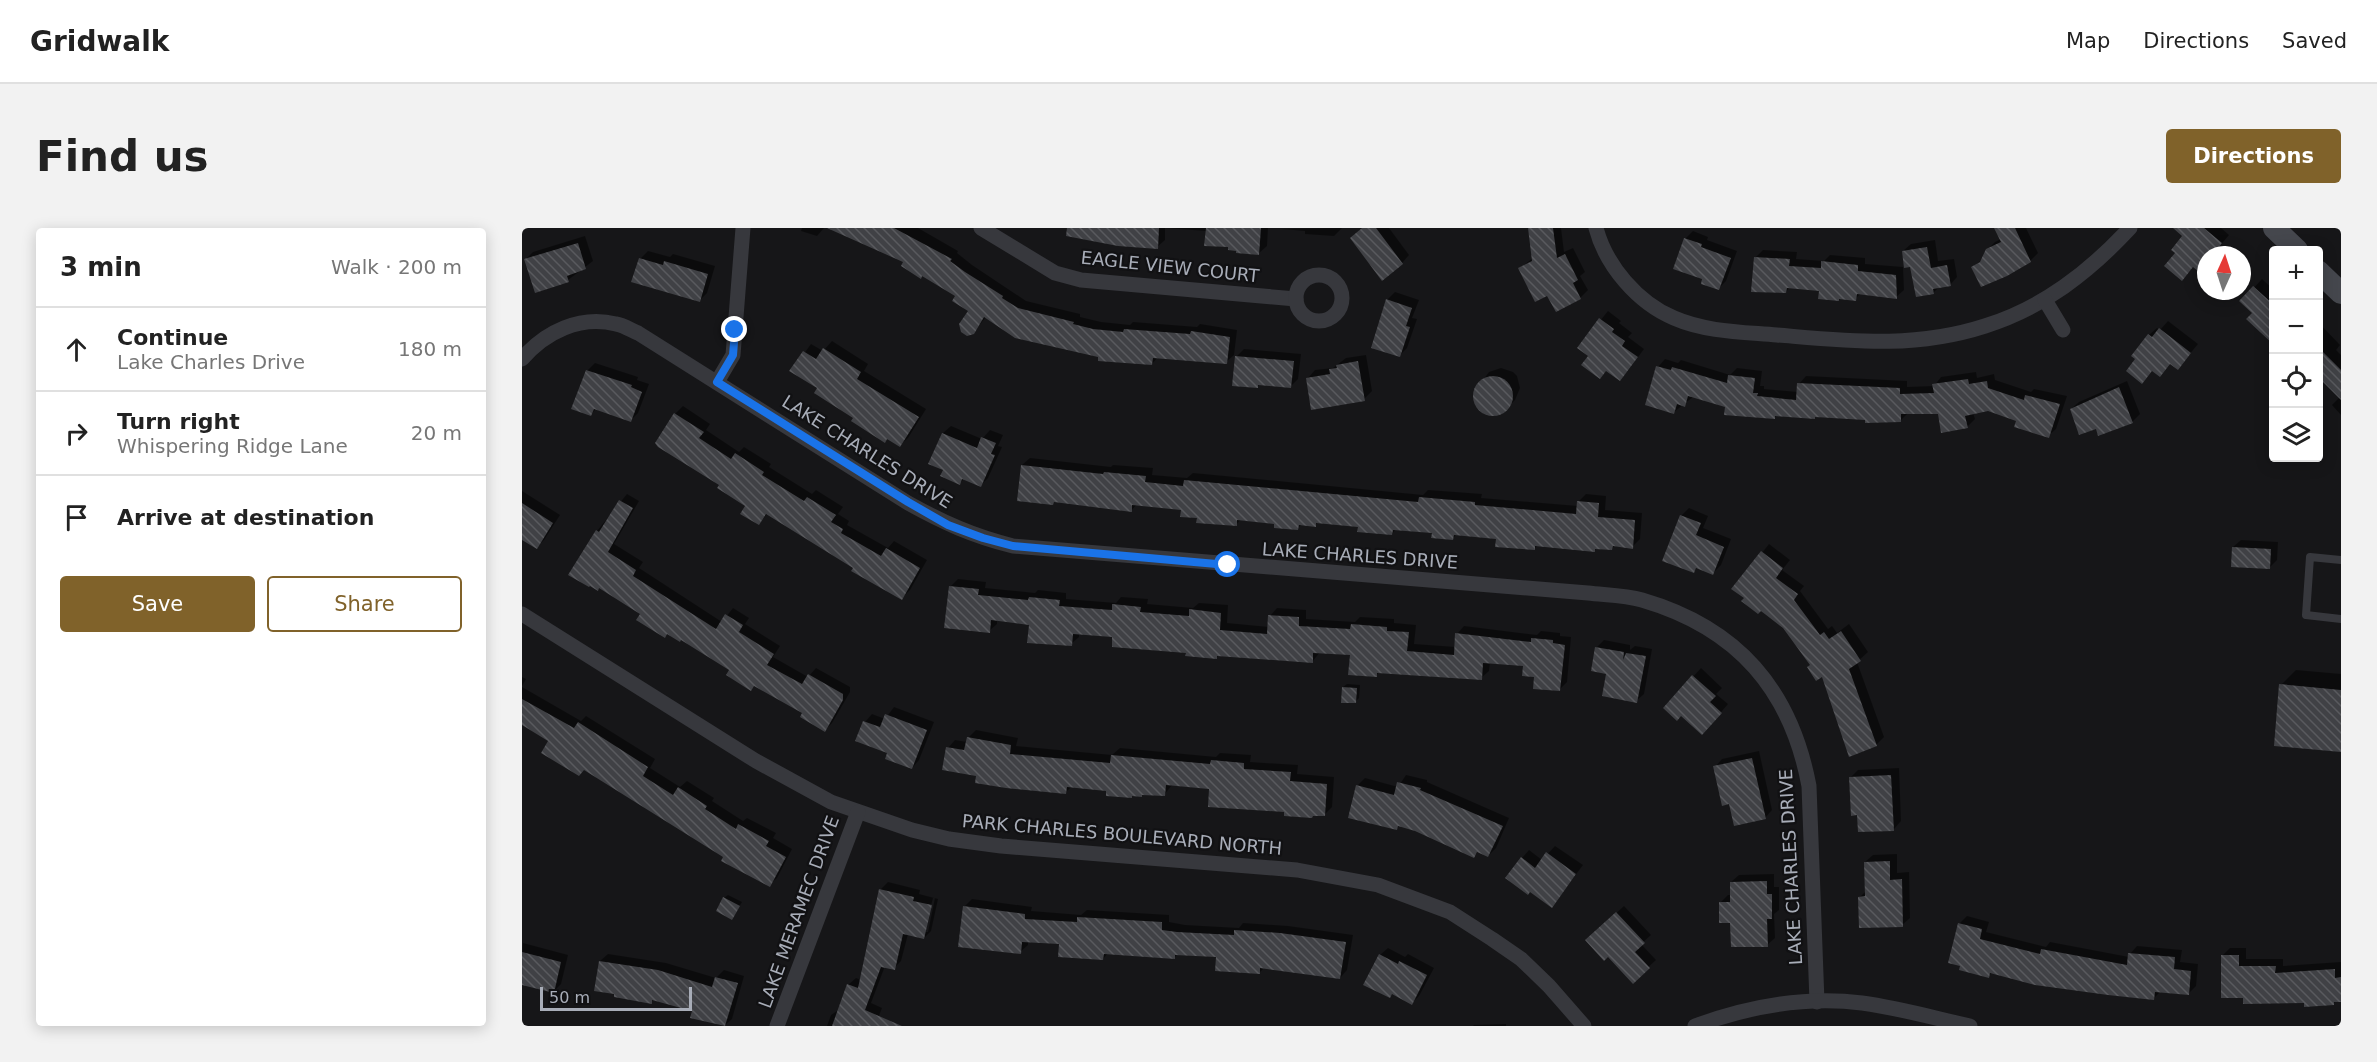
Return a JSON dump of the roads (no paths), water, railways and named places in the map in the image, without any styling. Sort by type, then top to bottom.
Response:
[{"type":"main road","points":[[2274,228],[2293,246]]},
{"type":"main road","points":[[2323,276],[2341,293]]},
{"type":"street","points":[[717,382],[733,355],[743,228]]},
{"type":"street","points":[[1596,228],[1611,262],[1630,286],[1650,304],[1673,318],[1725,331],[1856,341],[1915,341],[1950,336],[1987,326],[2045,300],[2095,263],[2130,228]]},
{"type":"street","name":"EAGLE VIEW COURT","points":[[989,230],[1055,273],[1081,280],[1296,299]]},
{"type":"street","points":[[2045,300],[2063,330]]},
{"type":"street","name":"LAKE CHARLES DRIVE","points":[[522,359],[533,345],[550,334],[574,324],[595,321],[616,324],[638,333],[908,502],[948,525],[993,541],[1055,551],[1565,591],[1640,599],[1676,611],[1709,629],[1738,650],[1763,676],[1791,723],[1803,755],[1810,796],[1817,1002]]},
{"type":"street","name":"PARK CHARLES BOULEVARD NORTH","points":[[522,614],[765,766],[813,793],[858,812],[912,830],[949,839],[1012,847],[1297,870],[1378,885],[1450,912],[1492,939],[1521,959],[1549,986],[1584,1026]]},
{"type":"street","name":"LAKE MERAMEC DRIVE","points":[[777,1026],[858,812]]},
{"type":"street","points":[[1695,1026],[1752,1009],[1787,1003],[1817,1002],[1861,1003],[1970,1026]]},
{"type":"lane","points":[[2341,560],[2310,557],[2306,615],[2341,619]]}]
